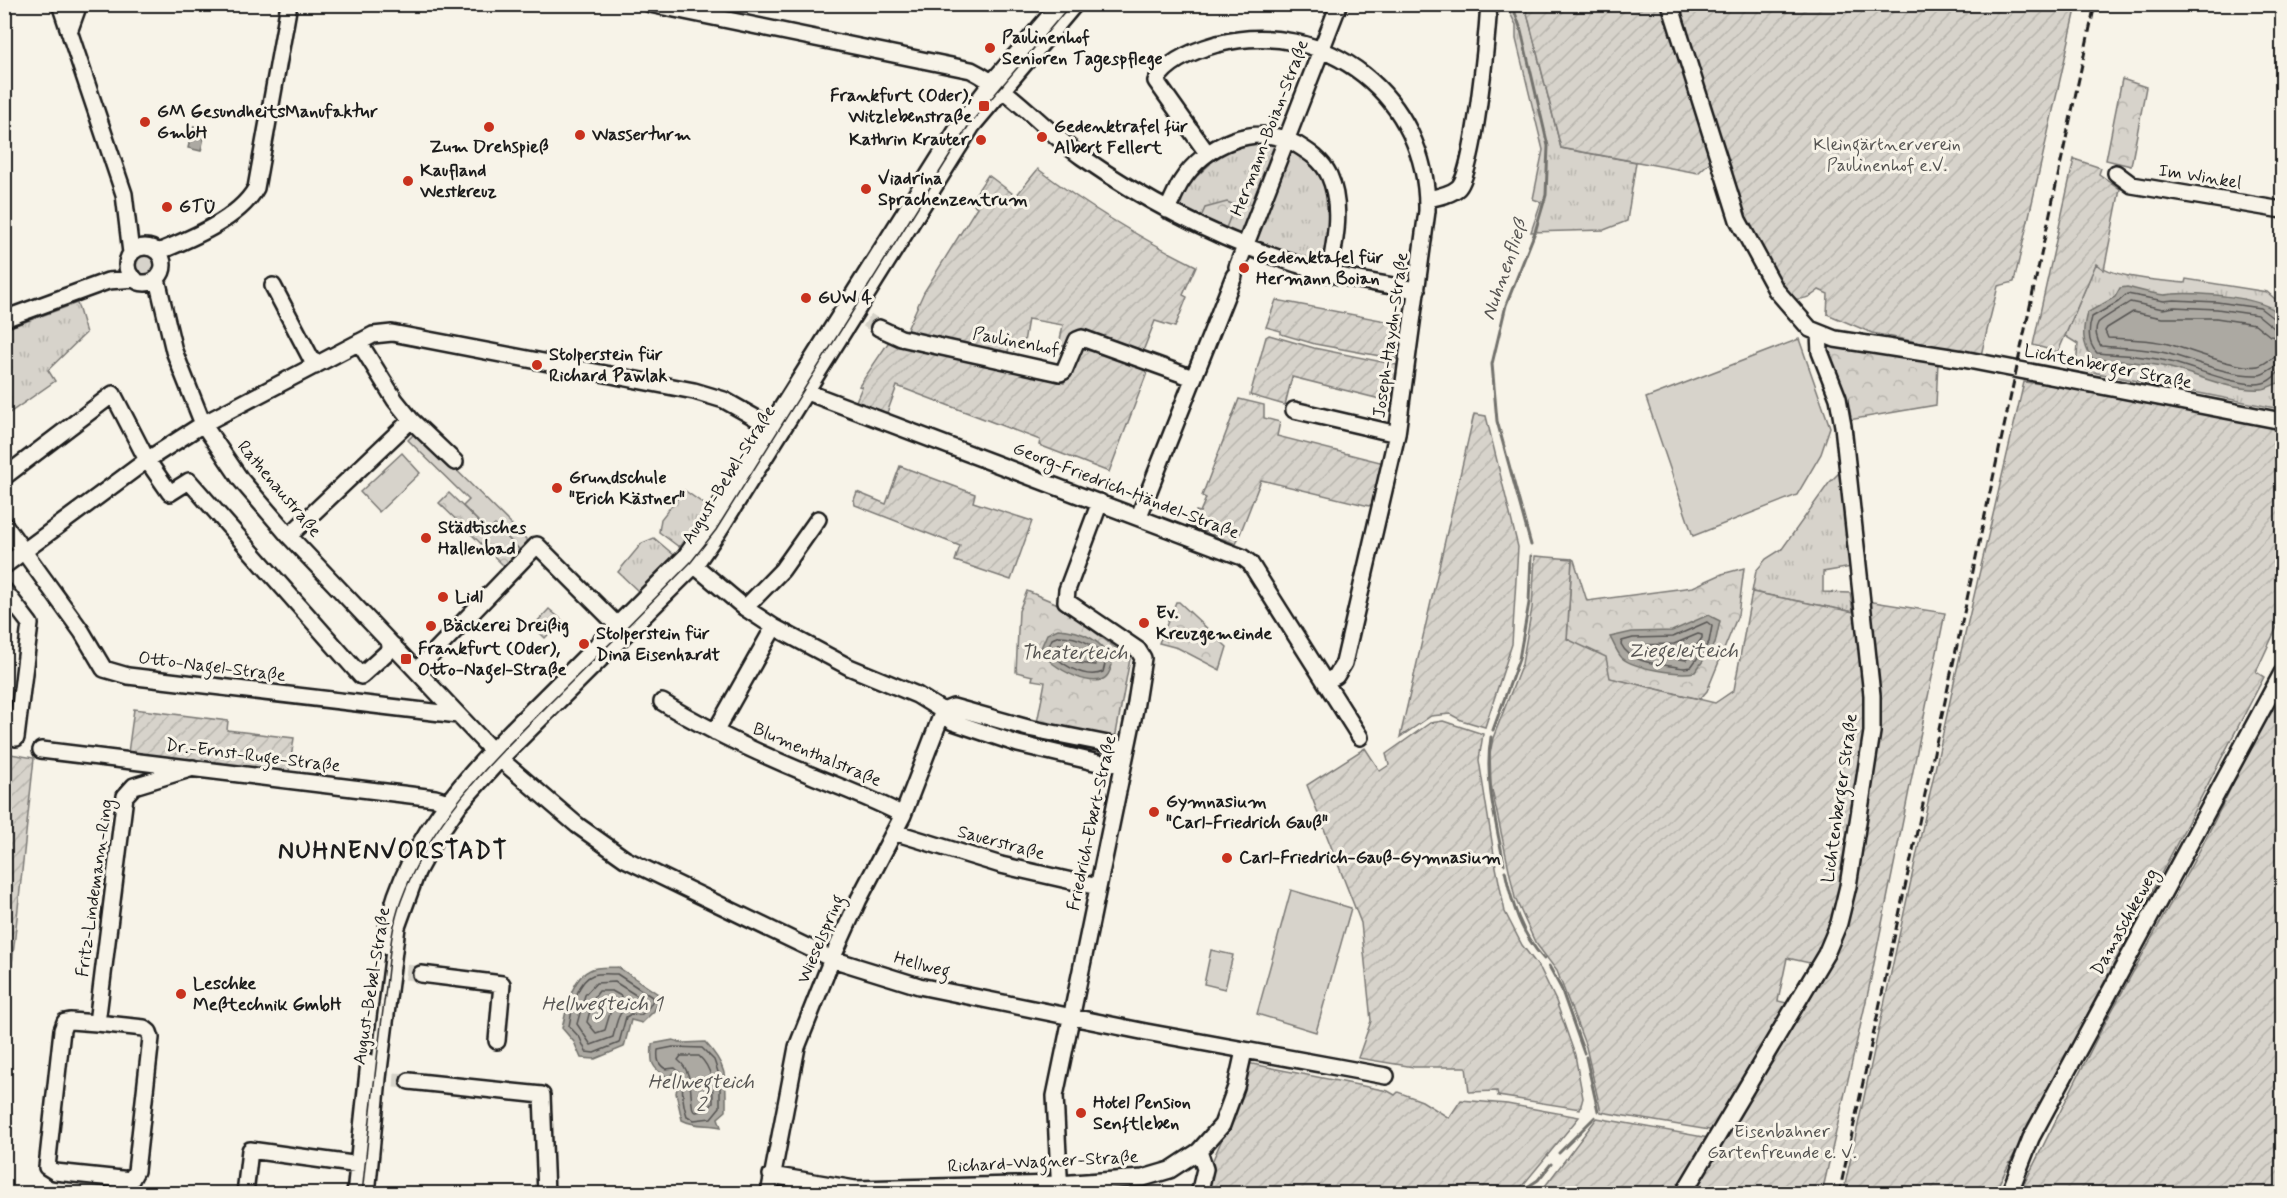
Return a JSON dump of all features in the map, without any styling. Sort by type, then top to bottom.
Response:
[{"type":"street","points":[[60,4],[127,207],[140,254],[129,272],[150,277]]},
{"type":"street","points":[[69,32],[79,4]]},
{"type":"street","points":[[4,319],[108,281],[150,277],[198,234],[236,212],[245,204],[256,188],[289,4]]},
{"type":"street","points":[[650,4],[971,70],[997,85],[1068,147],[1108,175],[1167,210],[1245,246],[1329,274],[1418,290]]},
{"type":"street","name":"August-Bebel-Straße","points":[[356,1194],[364,1166],[386,969],[397,927],[417,872],[453,803],[496,754],[718,532],[799,389],[862,316],[997,85],[1060,4]]},
{"type":"street","name":"August-Bebel-Straße","points":[[997,85],[1075,4]]},
{"type":"street","name":"Hermann-Boian-Straße","points":[[1139,516],[1339,4]]},
{"type":"street","points":[[1428,199],[1441,197],[1458,189],[1466,176],[1480,90],[1489,4]]},
{"type":"street","name":"Lichtenberger Straße","points":[[1671,4],[1738,220],[1776,290],[1803,323],[1819,334],[1835,339],[1963,359],[2283,421]]},
{"type":"street","name":"Joseph-Haydn-Straße","points":[[1207,153],[1156,81],[1160,74],[1187,55],[1232,41],[1264,38],[1299,42],[1336,55],[1370,79],[1397,109],[1418,150],[1428,199],[1418,290],[1397,434],[1344,663],[1336,676],[1325,682]]},
{"type":"street","points":[[1167,210],[1182,181],[1207,153],[1245,136],[1268,135],[1286,140],[1310,152],[1329,175],[1336,202],[1337,218],[1336,239],[1329,274]]},
{"type":"street","name":"Im Winkel","points":[[2116,173],[2132,185],[2283,210]]},
{"type":"street","points":[[108,281],[140,254],[198,234]]},
{"type":"street","points":[[140,254],[162,259],[150,277]]},
{"type":"street","name":"Rathenaustraße","points":[[150,277],[203,424],[241,480],[290,536],[496,754]]},
{"type":"street","points":[[273,286],[315,366]]},
{"type":"street","name":"Paulinenhof","points":[[862,316],[901,338],[1060,373],[1065,371],[1077,340],[1082,338],[1193,378]]},
{"type":"street","points":[[4,566],[147,460],[203,424],[373,335],[392,333],[694,391],[724,400],[775,429]]},
{"type":"street","name":"Lichtenberger Straße","points":[[1683,1194],[1826,954],[1839,923],[1848,886],[1872,732],[1872,695],[1843,426],[1838,398],[1820,352],[1819,334]]},
{"type":"street","points":[[359,342],[395,400],[411,420],[455,462]]},
{"type":"street","name":"Georg-Friedrich-Händel-Straße","points":[[799,389],[1234,552],[1250,562],[1360,737]]},
{"type":"street","points":[[4,477],[113,394],[147,460],[170,493],[189,481],[360,676],[394,646]]},
{"type":"street","points":[[1294,410],[1397,434]]},
{"type":"street","points":[[290,536],[411,420]]},
{"type":"street","name":"Friedrich-Ebert-Straße","points":[[1059,1189],[1055,1096],[1125,757],[1143,658],[1138,651],[1066,601],[1067,590],[1100,502]]},
{"type":"street","points":[[745,608],[782,570],[818,519]]},
{"type":"street","name":"Otto-Nagel-Straße","points":[[4,524],[26,551],[82,632],[104,669],[118,674],[458,715]]},
{"type":"street","points":[[417,670],[537,545],[621,629]]},
{"type":"street","points":[[690,561],[745,608],[774,627],[849,667],[909,691],[943,711],[953,707],[1029,728],[1113,745],[1125,757]]},
{"type":"street","points":[[4,590],[30,624],[16,738]]},
{"type":"street","points":[[715,732],[774,627]]},
{"type":"street","name":"Damaschkeweg","points":[[2009,1194],[2031,1138],[2283,673]]},
{"type":"street","name":"Blumenthalstraße","points":[[662,702],[715,732],[808,774],[875,800],[903,815]]},
{"type":"street","name":"Wieselspring","points":[[769,1194],[797,1047],[859,899],[903,815],[943,711]]},
{"type":"street","name":"Dr.-Ernst-Ruge-Straße","points":[[41,750],[435,798],[453,803]]},
{"type":"street","name":"Hellweg","points":[[496,754],[577,825],[626,859],[832,959],[925,987],[1244,1051],[1386,1076]]},
{"type":"street","name":"Fritz-Lindemann-Ring","points":[[97,1023],[125,796],[134,786],[193,768]]},
{"type":"street","name":"Sauerstraße","points":[[894,832],[1001,866],[1098,887]]},
{"type":"street","points":[[386,969],[502,984],[497,1041]]},
{"type":"street","points":[[70,1021],[97,1023],[144,1028],[149,1032],[151,1038],[136,1171],[131,1180],[55,1172],[47,1167],[62,1030],[65,1022],[70,1021]]},
{"type":"street","name":"Richard-Wagner-Straße","points":[[771,1175],[855,1189],[1059,1189],[1143,1178],[1170,1170],[1199,1151],[1222,1125],[1236,1087],[1244,1051]]},
{"type":"street","points":[[373,1077],[542,1095],[546,1194]]},
{"type":"street","points":[[245,1194],[250,1150],[364,1166]]},
{"type":"street","points":[[1199,1151],[1205,1169],[1199,1194]]},
{"type":"street","name":"August-Bebel-Straße","points":[[364,1166],[367,1194]]},
{"type":"green space","points":[[1506,5],[1525,5],[1561,148],[1636,162],[1627,221],[1604,230],[1531,232],[1541,202],[1533,199],[1543,150],[1516,39],[1516,25]]},
{"type":"green space","points":[[1525,5],[1664,5],[1712,160],[1698,173],[1561,148]]},
{"type":"green space","name":"Kleingärtnerverein Paulinenhof e.V.","points":[[1677,5],[2077,5],[2014,282],[1998,286],[1981,355],[1872,333],[1827,314],[1828,294],[1819,290],[1806,298],[1790,299],[1782,289],[1745,217]]},
{"type":"green space","points":[[2122,79],[2146,87],[2131,166],[2106,160]]},
{"type":"green space","points":[[1260,140],[1277,143],[1240,239],[1173,208],[1194,173],[1198,175],[1210,164],[1208,160],[1238,144]]},
{"type":"green space","points":[[1291,148],[1311,162],[1320,173],[1325,185],[1329,199],[1331,226],[1326,267],[1253,244]]},
{"type":"green space","points":[[2074,159],[2101,168],[2099,174],[2120,189],[2104,270],[2096,264],[2058,352],[2033,345]]},
{"type":"green space","points":[[1038,169],[1115,221],[1196,266],[1183,295],[1187,297],[1175,327],[1155,321],[1141,356],[1076,332],[1069,347],[1059,345],[1063,325],[1028,319],[1023,348],[1009,346],[1007,358],[904,336],[924,292],[977,207],[970,202],[988,175],[1016,196]]},
{"type":"green space","points":[[1227,202],[1235,205],[1226,228],[1201,217],[1205,208]]},
{"type":"green space","points":[[146,254],[154,257],[157,265],[154,273],[146,276],[138,273],[135,265],[138,257]]},
{"type":"green space","points":[[2096,263],[2126,276],[2185,283],[2186,279],[2267,292],[2282,305],[2282,370],[2275,408],[2097,373],[2076,366],[2078,344],[2065,336]]},
{"type":"green space","points":[[1276,300],[1407,325],[1402,360],[1315,344],[1266,327]]},
{"type":"green space","points":[[77,303],[86,333],[48,370],[55,381],[5,416],[5,329]]},
{"type":"green space","points":[[1269,335],[1314,348],[1402,366],[1396,403],[1292,377],[1285,405],[1250,395],[1266,337]]},
{"type":"green space","points":[[1799,339],[1830,427],[1821,454],[1797,495],[1693,536],[1646,398]]},
{"type":"green space","points":[[890,340],[1064,383],[1078,342],[1150,365],[1109,472],[1039,445],[1040,440],[897,386],[887,413],[856,401],[862,387],[859,386]]},
{"type":"green space","points":[[1836,345],[1938,361],[1936,405],[1849,420],[1827,351],[1830,346]]},
{"type":"green space","points":[[2024,382],[2078,388],[2282,428],[2282,488],[2279,505],[2282,506],[2282,616],[2256,672],[2264,677],[1994,1193],[1843,1194],[1956,673]]},
{"type":"green space","points":[[1239,399],[1264,405],[1264,418],[1280,422],[1277,436],[1384,463],[1374,503],[1369,506],[1261,480],[1236,544],[1190,526],[1196,511],[1200,512],[1206,498],[1202,496]]},
{"type":"green space","points":[[1474,414],[1486,416],[1518,547],[1512,644],[1485,727],[1450,714],[1431,716],[1400,737]]},
{"type":"green space","points":[[417,431],[528,541],[520,550],[495,525],[488,531],[463,506],[469,500],[408,440]]},
{"type":"green space","points":[[402,453],[420,473],[379,512],[360,492]]},
{"type":"green space","points":[[900,466],[975,494],[973,502],[1032,521],[1011,580],[955,561],[960,546],[855,505],[857,492],[886,504]]},
{"type":"green space","points":[[1841,471],[1852,567],[1823,572],[1823,592],[1850,593],[1853,612],[1752,592],[1756,571],[1766,559],[1782,549],[1829,483]]},
{"type":"green space","points":[[684,490],[708,507],[679,547],[659,532],[661,519]]},
{"type":"green space","points":[[449,493],[488,531],[494,525],[520,550],[504,566],[439,503]]},
{"type":"green space","points":[[654,538],[674,555],[638,591],[618,572],[642,543]]},
{"type":"green space","points":[[1535,556],[1572,559],[1567,639],[1606,657],[1610,678],[1715,703],[1734,690],[1752,592],[1859,613],[1866,686],[1866,732],[1844,883],[1831,931],[1814,964],[1787,958],[1778,1001],[1791,1004],[1715,1131],[1601,1112],[1586,1047],[1557,971],[1535,942],[1515,898],[1491,785],[1490,754],[1493,738],[1522,664],[1532,608]]},
{"type":"green space","points":[[1572,559],[1587,601],[1693,587],[1722,574],[1744,568],[1738,615],[1707,691],[1700,699],[1609,678],[1567,640]]},
{"type":"green space","points":[[1027,591],[1058,604],[1130,659],[1115,739],[1037,723],[1045,682],[1032,680],[1033,676],[1016,672],[1019,611]]},
{"type":"green space","name":"Eisenbahner Gartenfreunde e. V.","points":[[1867,601],[1945,613],[1869,988],[1822,1193],[1691,1194],[1844,928],[1849,914],[1863,833]]},
{"type":"green space","points":[[1176,602],[1179,602],[1227,647],[1220,670],[1178,648],[1159,643]]},
{"type":"green space","points":[[549,609],[562,620],[545,638],[533,626]]},
{"type":"green space","points":[[2282,685],[2282,1193],[2019,1194],[2097,1038],[2202,846]]},
{"type":"green space","points":[[134,709],[228,721],[227,730],[294,738],[289,772],[128,753]]},
{"type":"green space","points":[[1443,721],[1483,734],[1479,760],[1505,912],[1522,945],[1541,970],[1556,1001],[1575,1055],[1583,1098],[1580,1109],[1498,1096],[1497,1091],[1469,1092],[1466,1067],[1414,1067],[1358,1058],[1371,1021],[1361,923],[1307,785],[1365,748],[1380,771],[1389,765],[1386,754],[1430,723]]},
{"type":"green space","points":[[4,753],[34,758],[5,1030]]},
{"type":"green space","points":[[1291,890],[1351,908],[1316,1032],[1257,1014]]},
{"type":"green space","points":[[1211,950],[1233,955],[1225,989],[1204,984]]},
{"type":"green space","points":[[1247,1063],[1388,1091],[1395,1095],[1398,1092],[1422,1101],[1449,1118],[1461,1100],[1507,1104],[1579,1117],[1523,1185],[1512,1193],[1205,1194],[1212,1162],[1232,1116]]},
{"type":"green space","points":[[1597,1118],[1709,1138],[1678,1193],[1539,1194]]},
{"type":"water","points":[[193,126],[206,128],[201,151],[188,148]]},
{"type":"water","points":[[2127,287],[2164,295],[2198,294],[2232,297],[2250,300],[2276,311],[2282,319],[2284,333],[2279,383],[2264,389],[2249,389],[2153,364],[2092,359],[2086,348],[2084,337],[2087,313],[2115,297],[2120,288]]},
{"type":"water","name":"Ziegeleiteich","points":[[1708,615],[1720,621],[1715,644],[1695,672],[1678,673],[1657,670],[1628,662],[1620,656],[1610,637],[1632,632],[1672,631]]},
{"type":"water","name":"Theaterteich","points":[[1058,629],[1091,638],[1104,649],[1112,665],[1105,678],[1095,681],[1082,679],[1051,662],[1041,648],[1047,634]]},
{"type":"water","name":"Hellwegteich 1","points":[[618,967],[661,996],[654,1011],[642,1023],[631,1020],[624,1047],[595,1059],[581,1058],[574,1042],[562,1028],[570,996],[583,974],[593,969]]},
{"type":"water","name":"Hellwegteich 2","points":[[673,1040],[683,1043],[705,1042],[722,1066],[726,1090],[726,1111],[718,1118],[721,1127],[682,1120],[676,1093],[678,1083],[674,1073],[667,1077],[657,1070],[652,1060],[652,1044]]},
{"type":"waterway","name":"Nuhnenfließ","points":[[1512,4],[1521,30],[1548,146],[1546,195],[1535,232],[1506,305],[1492,364],[1497,421],[1531,545]]},
{"type":"waterway","name":"Nuhnenfließ","points":[[1493,730],[1519,659],[1529,603],[1531,556]]},
{"type":"waterway","name":"Nuhnenfließ","points":[[1491,737],[1490,785],[1504,864]]},
{"type":"waterway","name":"Nuhnenfließ","points":[[1505,871],[1518,918],[1529,939],[1544,959]]},
{"type":"waterway","name":"Nuhnenfließ","points":[[1549,966],[1561,988],[1584,1053]]},
{"type":"waterway","name":"Nuhnenfließ","points":[[1586,1057],[1598,1111]]},
{"type":"waterway","name":"Nuhnenfließ","points":[[1559,1153],[1595,1117]]},
{"type":"waterway","name":"Nuhnenfließ","points":[[1517,1194],[1538,1180],[1551,1164]]},
{"type":"tunnel","points":[[867,320],[879,328]]},
{"type":"tunnel","points":[[406,972],[421,974]]},
{"type":"tunnel","points":[[394,1080],[409,1081]]},
{"type":"tram line","points":[[362,1194],[394,924],[414,870],[431,841],[449,813],[492,762],[691,562],[716,530],[969,125],[1071,4]]},
{"type":"railway","points":[[1839,1194],[2095,4]]},
{"type":"place","name":"Paulinenhof Senioren Tagespflege","points":[[990,48]]},
{"type":"place","name":"Frankfurt (Oder), Witzlebenstraße","points":[[984,106]]},
{"type":"place","name":"GM GesundheitsManufaktur GmbH","points":[[145,122]]},
{"type":"place","name":"Zum Drehspieß","points":[[489,127]]},
{"type":"place","name":"Wasserturm","points":[[580,135]]},
{"type":"place","name":"Gedenktrafel für Albert Fellert","points":[[1042,137]]},
{"type":"place","name":"Kathrin Krauter","points":[[981,140]]},
{"type":"place","name":"Kaufland Westkreuz","points":[[408,181]]},
{"type":"place","name":"Viadrina Sprachenzentrum","points":[[866,189]]},
{"type":"place","name":"GTÜ","points":[[167,207]]},
{"type":"place","name":"Gedenktafel für Hermann Boian","points":[[1244,268]]},
{"type":"place","name":"GUW 4","points":[[806,298]]},
{"type":"place","name":"Stolperstein für Richard Pawlak","points":[[537,365]]},
{"type":"place","name":"Grundschule \"Erich Kästner\"","points":[[557,488]]},
{"type":"place","name":"Städtisches Hallenbad","points":[[426,538]]},
{"type":"place","name":"Lidl","points":[[443,597]]},
{"type":"place","name":"Ev. Kreuzgemeinde","points":[[1144,623]]},
{"type":"place","name":"Bäckerei Dreißig","points":[[431,626]]},
{"type":"place","name":"Stolperstein für Dina Eisenhardt","points":[[584,644]]},
{"type":"place","name":"Frankfurt (Oder), Otto-Nagel-Straße","points":[[406,659]]},
{"type":"place","name":"Gymnasium \"Carl-Friedrich Gauß\"","points":[[1154,812]]},
{"type":"place","name":"Carl-Friedrich-Gauß-Gymnasium","points":[[1227,858]]},
{"type":"place","name":"Leschke Meßtechnik GmbH","points":[[181,994]]},
{"type":"place","name":"Hotel Pension Senftleben","points":[[1081,1113]]},
{"type":"district","name":"NUHNENVORSTADT","points":[[393,851]]}]
